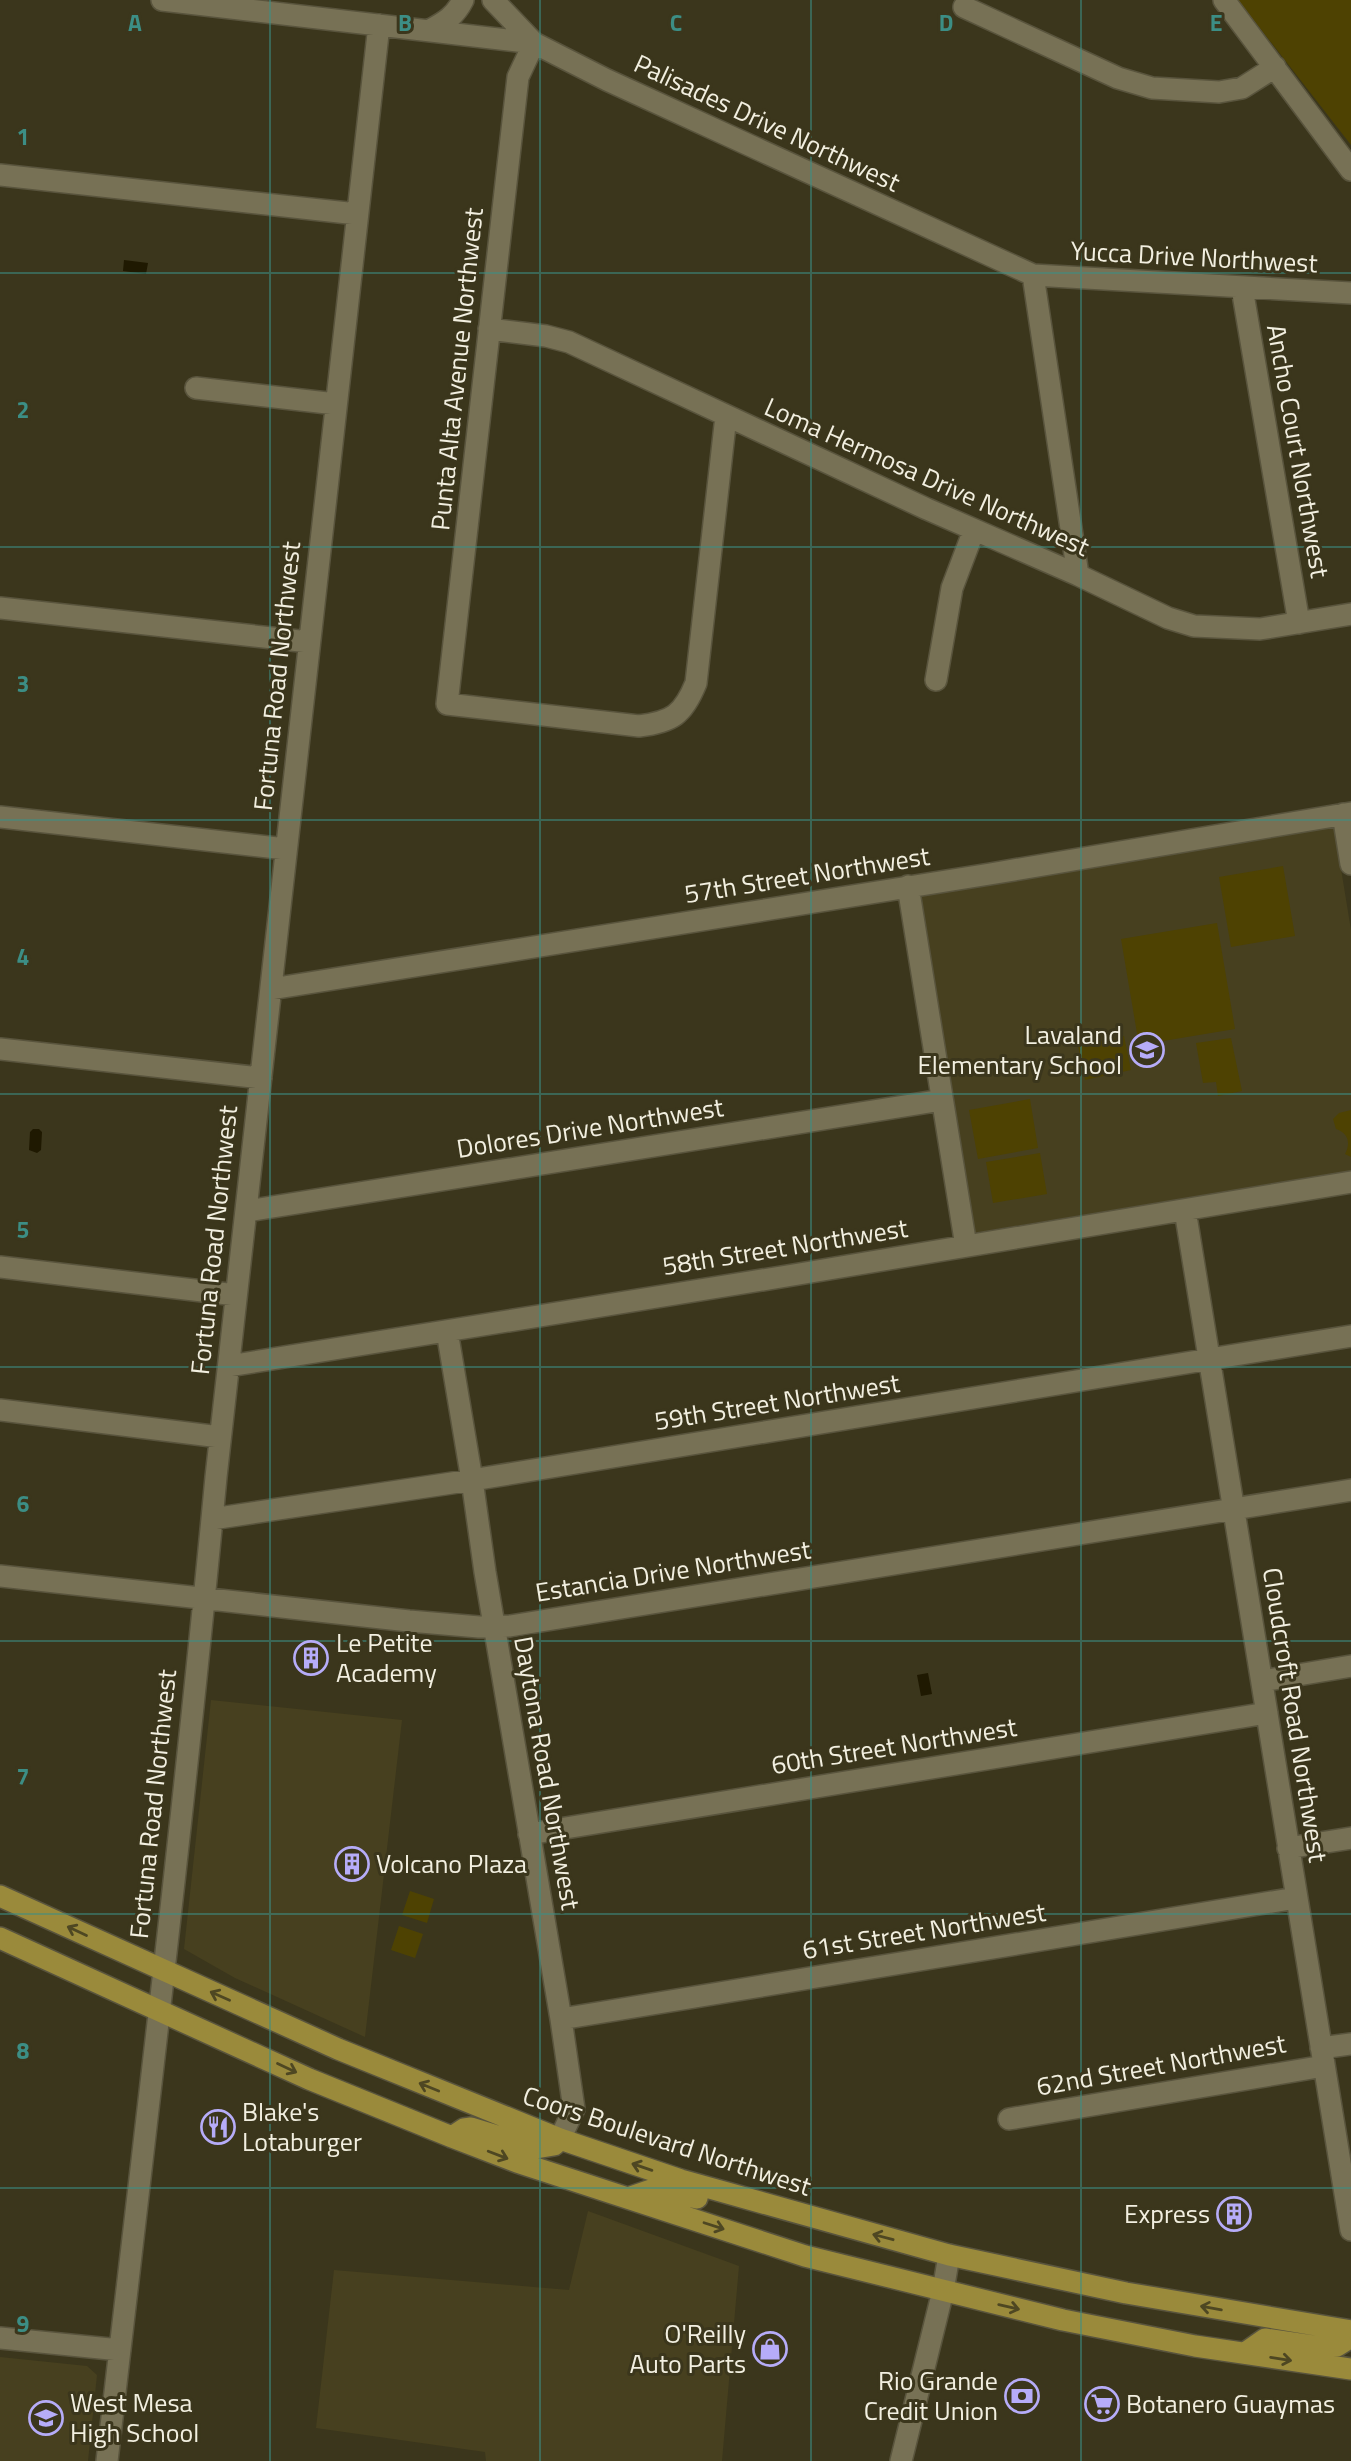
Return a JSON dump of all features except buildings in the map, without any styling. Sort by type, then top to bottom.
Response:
[{"type":"main road","name":"Coors Boulevard Northwest","points":[[0,1896],[338,2049],[560,2139],[754,2202],[949,2255],[1126,2293],[1351,2331]]},
{"type":"main road","points":[[0,1938],[309,2078],[452,2137],[517,2162],[804,2256],[1109,2329],[1351,2369]]},
{"type":"main road","points":[[452,2137],[471,2128],[536,2148],[554,2145],[560,2139]]},
{"type":"main road","points":[[628,2198],[654,2189],[724,2204],[754,2202]]},
{"type":"main road","points":[[1245,2353],[1265,2339],[1320,2347],[1337,2346],[1351,2337]]},
{"type":"street","points":[[162,0],[534,43]]},
{"type":"street","points":[[430,30],[457,12],[463,0]]},
{"type":"street","name":"Palisades Drive Northwest","points":[[493,0],[534,43],[607,80],[1033,275]]},
{"type":"street","points":[[1224,0],[1351,170]]},
{"type":"street","points":[[964,7],[1118,78],[1152,88],[1219,92],[1242,88],[1275,67]]},
{"type":"street","name":"Fortuna Road Northwest","points":[[107,2461],[379,25]]},
{"type":"street","name":"Punta Alta Avenue Northwest","points":[[534,43],[518,77],[447,704],[639,726],[660,723],[677,715],[689,701],[696,683],[726,416]]},
{"type":"street","points":[[0,175],[357,214]]},
{"type":"street","points":[[1033,275],[1078,575]]},
{"type":"street","name":"Yucca Drive Northwest","points":[[1033,275],[1351,293]]},
{"type":"street","name":"Ancho Court Northwest","points":[[1242,288],[1299,623]]},
{"type":"street","name":"Loma Hermosa Drive Northwest","points":[[489,330],[546,336],[569,342],[1168,618],[1194,626],[1260,629],[1351,614]]},
{"type":"street","points":[[196,388],[336,404]]},
{"type":"street","points":[[936,680],[952,588],[974,530]]},
{"type":"street","points":[[0,608],[309,642]]},
{"type":"street","points":[[1347,814],[1351,864]]},
{"type":"street","name":"57th Street Northwest","points":[[271,989],[1347,814]]},
{"type":"street","points":[[0,817],[286,849]]},
{"type":"street","points":[[908,887],[966,1246]]},
{"type":"street","points":[[0,1049],[261,1078]]},
{"type":"street","name":"Dolores Drive Northwest","points":[[247,1211],[942,1100]]},
{"type":"street","name":"58th Street Northwest","points":[[229,1366],[1351,1182]]},
{"type":"street","name":"Cloudcroft Road Northwest","points":[[1185,1210],[1351,2230]]},
{"type":"street","points":[[0,1267],[236,1295]]},
{"type":"street","name":"Daytona Road Northwest","points":[[447,1331],[574,2109],[560,2139]]},
{"type":"street","name":"59th Street Northwest","points":[[212,1519],[472,1480],[1351,1336]]},
{"type":"street","points":[[0,1410],[220,1437]]},
{"type":"street","name":"Estancia Drive Northwest","points":[[0,1576],[409,1621],[510,1626],[1351,1490]]},
{"type":"street","points":[[1262,1681],[1351,1666]]},
{"type":"street","name":"60th Street Northwest","points":[[529,1834],[1267,1713]]},
{"type":"street","points":[[1289,1848],[1351,1838]]},
{"type":"street","name":"61st Street Northwest","points":[[561,2019],[1296,1898]]},
{"type":"street","name":"62nd Street Northwest","points":[[1009,2119],[1322,2057],[1351,2043]]},
{"type":"street","points":[[901,2461],[943,2291],[949,2255]]},
{"type":"street","points":[[0,2338],[120,2350]]},
{"type":"shaded area","points":[[1238,0],[1351,0],[1351,145]]},
{"type":"shaded area","points":[[124,260],[148,263],[146,274],[123,271]]},
{"type":"shaded area","name":"Lavaland Elementary School","points":[[1334,826],[1351,930],[1351,1171],[973,1233],[919,894]]},
{"type":"shaded area","points":[[1283,866],[1295,936],[1231,947],[1219,877]]},
{"type":"shaded area","points":[[1217,923],[1235,1029],[1139,1045],[1121,939]]},
{"type":"shaded area","points":[[1124,1036],[1131,1070],[1085,1080],[1078,1046]]},
{"type":"shaded area","points":[[1231,1038],[1242,1091],[1218,1096],[1216,1082],[1203,1083],[1196,1043]]},
{"type":"shaded area","points":[[1030,1099],[1038,1148],[978,1159],[969,1110]]},
{"type":"shaded area","points":[[1351,1110],[1351,1157],[1345,1154],[1347,1139],[1336,1129],[1333,1119],[1339,1113]]},
{"type":"shaded area","points":[[33,1129],[42,1132],[41,1150],[37,1153],[29,1150],[30,1132]]},
{"type":"shaded area","points":[[1040,1153],[1047,1194],[993,1203],[986,1162]]},
{"type":"shaded area","points":[[928,1673],[932,1694],[921,1696],[917,1675]]},
{"type":"shaded area","name":"Volcano Plaza","points":[[211,1700],[402,1720],[365,2037],[235,1978],[184,1949]]},
{"type":"shaded area","points":[[410,1891],[434,1899],[427,1923],[402,1915]]},
{"type":"shaded area","points":[[399,1926],[423,1934],[415,1958],[391,1950]]},
{"type":"shaded area","points":[[588,2211],[739,2266],[722,2461],[486,2461],[485,2452],[316,2428],[334,2270],[569,2290]]},
{"type":"shaded area","name":"West Mesa High School","points":[[0,2357],[87,2366],[97,2375],[88,2461],[0,2461]]},
{"type":"place","name":"Lavaland Elementary School","points":[[1147,1050]]},
{"type":"place","name":"Le Petite Academy","points":[[311,1658]]},
{"type":"place","name":"Volcano Plaza","points":[[352,1864]]},
{"type":"place","name":"Blake's Lotaburger","points":[[218,2127]]},
{"type":"place","name":"Express","points":[[1234,2214]]},
{"type":"place","name":"O'Reilly Auto Parts","points":[[770,2349]]},
{"type":"place","name":"Rio Grande Credit Union","points":[[1022,2396]]},
{"type":"place","name":"Botanero Guaymas","points":[[1102,2404]]},
{"type":"place","name":"West Mesa High School","points":[[46,2418]]}]
